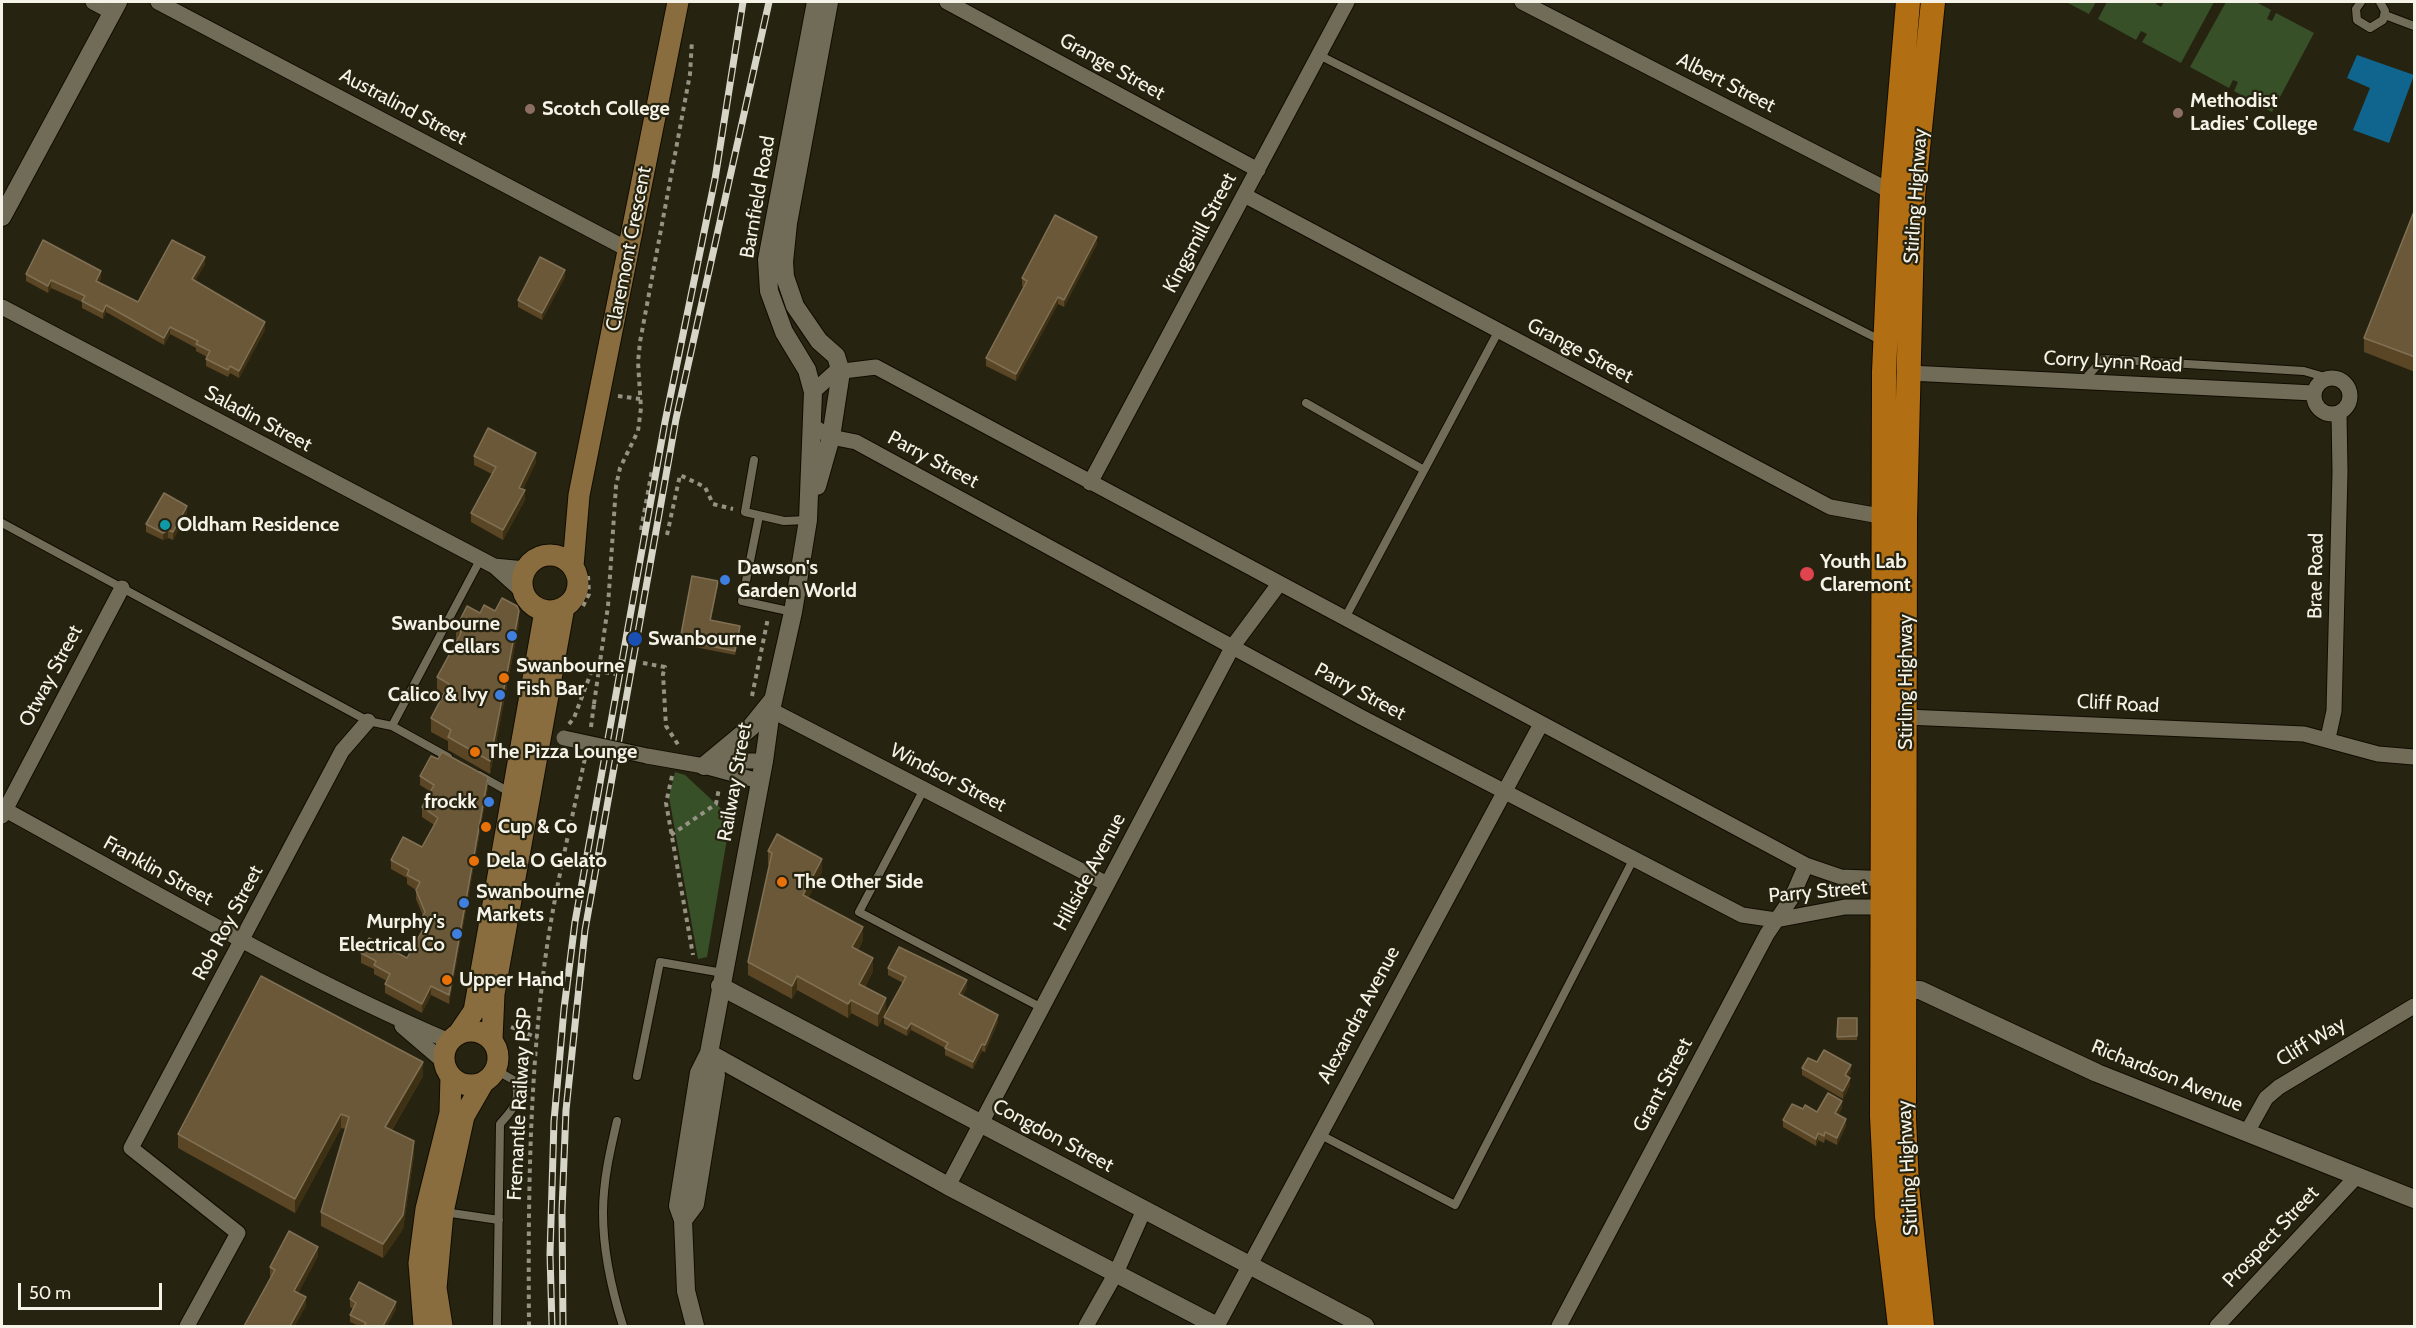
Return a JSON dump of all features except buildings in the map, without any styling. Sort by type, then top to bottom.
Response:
[{"type":"highway","name":"Stirling Highway","points":[[1900,1326],[1884,1168],[1894,907],[1895,518],[1909,373],[1903,193],[1908,2]]},
{"type":"highway","name":"Stirling Highway","points":[[1894,879],[1906,717],[1885,342],[1903,193],[1933,2]]},
{"type":"highway","name":"Stirling Highway","points":[[1894,907],[1905,990],[1905,1151],[1922,1326]]},
{"type":"main road","name":"Claremont Crescent","points":[[492,1039],[494,994],[554,609],[576,593],[577,574],[565,560],[630,250],[678,2]]},
{"type":"main road","points":[[554,609],[531,604],[521,584],[525,569],[538,557],[565,560]]},
{"type":"main road","name":"Claremont Crescent","points":[[454,1037],[474,1011],[513,794],[534,731]]},
{"type":"main road","points":[[424,1326],[419,1263],[426,1209],[450,1113],[447,1069],[454,1037],[477,1030],[492,1039],[499,1054],[490,1076],[464,1116],[443,1212],[436,1288],[442,1326]]},
{"type":"main road","points":[[447,1069],[466,1085],[490,1076]]},
{"type":"street","points":[[2,218],[115,7],[93,2]]},
{"type":"street","name":"Australind Street","points":[[158,2],[630,250]]},
{"type":"street","name":"Barnfield Road","points":[[813,392],[807,370],[784,332],[769,291],[767,260],[816,2]]},
{"type":"street","name":"Barnfield Road","points":[[829,2],[788,223],[784,262],[785,277],[795,306],[838,364]]},
{"type":"street","name":"Grange Street","points":[[947,2],[1258,170]]},
{"type":"street","name":"Kingsmill Street","points":[[1090,483],[1347,2]]},
{"type":"street","name":"Albert Street","points":[[1522,2],[1903,193]]},
{"type":"street","name":"Grange Street","points":[[1244,195],[1830,507],[1895,518]]},
{"type":"street","name":"Saladin Street","points":[[2,307],[487,563],[523,592]]},
{"type":"street","name":"Parry Street","points":[[838,364],[841,360],[876,367],[1806,865],[1841,877],[1894,879]]},
{"type":"street","points":[[813,392],[835,372],[838,364]]},
{"type":"street","name":"Railway Street","points":[[808,520],[831,436],[838,364]]},
{"type":"street","name":"Corry Lynn Road","points":[[1909,373],[2314,393]]},
{"type":"street","points":[[2328,378],[2321,381],[2314,393],[2316,405],[2331,414],[2339,413]]},
{"type":"street","name":"Brae Road","points":[[2328,378],[2343,381],[2349,387],[2349,402],[2339,413],[2340,472],[2334,711],[2328,738]]},
{"type":"street","name":"Railway Street","points":[[695,1326],[686,1291],[684,1220],[694,1204],[716,1075],[710,1053],[722,979],[764,761],[772,705],[793,612],[808,520],[814,427],[813,392]]},
{"type":"street","name":"Parry Street","points":[[814,427],[831,436],[856,442],[1360,717],[1742,915],[1776,920],[1845,907],[1894,907]]},
{"type":"street","name":"Saladin Street","points":[[487,563],[525,569]]},
{"type":"street","name":"Hillside Avenue","points":[[948,1186],[1233,646],[1279,584]]},
{"type":"street","name":"Otway Street","points":[[3,812],[122,588]]},
{"type":"street","points":[[704,766],[751,727],[772,705]]},
{"type":"street","name":"Windsor Street","points":[[772,705],[924,789],[1107,884]]},
{"type":"street","name":"Cliff Road","points":[[1906,717],[2304,734],[2328,738]]},
{"type":"street","name":"Rob Roy Street","points":[[187,1326],[238,1233],[131,1148],[243,942],[342,751],[368,721]]},
{"type":"street","name":"Alexandra Avenue","points":[[1217,1326],[1541,724]]},
{"type":"street","points":[[534,731],[565,733],[647,756],[704,766],[759,781]]},
{"type":"street","points":[[2328,738],[2378,754],[2415,757]]},
{"type":"street","points":[[704,766],[724,761],[764,761]]},
{"type":"street","name":"Franklin Street","points":[[3,812],[243,942],[391,1016],[454,1037]]},
{"type":"street","name":"Grant Street","points":[[1559,1326],[1776,920],[1791,899],[1806,865]]},
{"type":"street","name":"Congdon Street","points":[[722,979],[982,1124],[1365,1326]]},
{"type":"street","name":"Richardson Avenue","points":[[1905,990],[1920,990],[2097,1073],[2415,1199]]},
{"type":"street","name":"Cliff Way","points":[[2247,1132],[2266,1098],[2279,1087],[2415,1006]]},
{"type":"street","name":"Franklin Street","points":[[391,1016],[447,1069]]},
{"type":"street","points":[[710,1053],[948,1186],[1217,1326]]},
{"type":"street","name":"Prospect Street","points":[[2217,1326],[2357,1176]]},
{"type":"street","points":[[1086,1326],[1116,1273],[1144,1210]]},
{"type":"lane","points":[[2358,2],[2357,20],[2365,27],[2375,27],[2384,6],[2415,26]]},
{"type":"lane","points":[[1319,55],[1885,342]]},
{"type":"lane","points":[[1345,618],[1498,332]]},
{"type":"lane","points":[[2083,381],[2103,359],[2304,371],[2328,378]]},
{"type":"lane","points":[[1306,403],[1424,470]]},
{"type":"lane","points":[[754,460],[745,512],[784,520],[808,520]]},
{"type":"lane","points":[[759,516],[742,601],[793,612]]},
{"type":"lane","points":[[2,523],[368,721],[392,726],[452,760]]},
{"type":"lane","points":[[392,726],[487,563]]},
{"type":"lane","points":[[472,771],[513,794]]},
{"type":"lane","points":[[924,789],[859,912],[1042,1008]]},
{"type":"lane","points":[[1319,1134],[1455,1205],[1634,858]]},
{"type":"lane","points":[[638,1076],[660,962],[704,969],[722,979]]},
{"type":"lane","points":[[490,1076],[515,1081],[518,1103],[501,1124],[497,1326]]},
{"type":"lane","points":[[617,1121],[605,1177],[603,1214],[612,1285],[623,1326]]},
{"type":"lane","points":[[443,1212],[499,1220]]},
{"type":"path","points":[[590,733],[608,606],[616,486],[620,468],[638,431],[641,408],[639,352],[690,74],[692,38]]},
{"type":"path","points":[[642,530],[652,470]]},
{"type":"path","points":[[667,535],[680,476],[705,487],[713,504],[745,512]]},
{"type":"path","points":[[748,706],[757,679],[770,608]]},
{"type":"path","points":[[643,663],[665,667],[666,726],[684,754],[677,753],[666,803],[694,961],[704,969]]},
{"type":"path","points":[[565,733],[574,718],[592,670],[615,674]]},
{"type":"path","name":"Fremantle Railway PSP","points":[[529,1326],[530,1154],[544,968],[559,876],[587,748]]},
{"type":"path","points":[[671,835],[716,804],[723,773]]},
{"type":"green space","points":[[2066,2],[2096,2],[2089,14]]},
{"type":"green space","points":[[2107,2],[2157,2],[2156,4],[2161,7],[2164,2],[2214,2],[2181,63],[2142,42],[2147,34],[2141,31],[2136,40],[2098,19]]},
{"type":"green space","points":[[2226,2],[2256,2],[2271,10],[2267,19],[2272,21],[2276,13],[2314,33],[2272,112],[2234,91],[2238,82],[2233,80],[2229,88],[2190,67]]},
{"type":"green space","points":[[675,772],[685,775],[728,815],[730,821],[707,957],[698,959],[669,797]]},
{"type":"water","points":[[2357,55],[2414,75],[2389,143],[2353,130],[2370,88],[2347,78]]},
{"type":"railway","points":[[552,1326],[550,1254],[554,1121],[564,1009],[575,922],[665,422],[715,179],[743,2]]},
{"type":"railway","points":[[563,1326],[562,1210],[566,1110],[585,930],[676,419],[769,2]]},
{"type":"place","name":"Scotch College","points":[[530,109]]},
{"type":"place","name":"Methodist Ladies' College","points":[[2178,113]]},
{"type":"place","name":"Oldham Residence","points":[[165,525]]},
{"type":"place","name":"Youth Lab Claremont","points":[[1807,574]]},
{"type":"place","name":"Dawson's Garden World","points":[[725,580]]},
{"type":"place","name":"Swanbourne Cellars","points":[[512,636]]},
{"type":"place","name":"Swanbourne","points":[[635,639]]},
{"type":"place","name":"Swanbourne Fish Bar","points":[[504,678]]},
{"type":"place","name":"Calico & Ivy","points":[[500,695]]},
{"type":"place","name":"The Pizza Lounge","points":[[475,752]]},
{"type":"place","name":"frockk","points":[[489,802]]},
{"type":"place","name":"Cup & Co","points":[[486,827]]},
{"type":"place","name":"Dela O Gelato","points":[[474,861]]},
{"type":"place","name":"The Other Side","points":[[782,882]]},
{"type":"place","name":"Swanbourne Markets","points":[[464,903]]},
{"type":"place","name":"Murphy's Electrical Co","points":[[457,934]]},
{"type":"place","name":"Upper Hand","points":[[447,980]]}]
